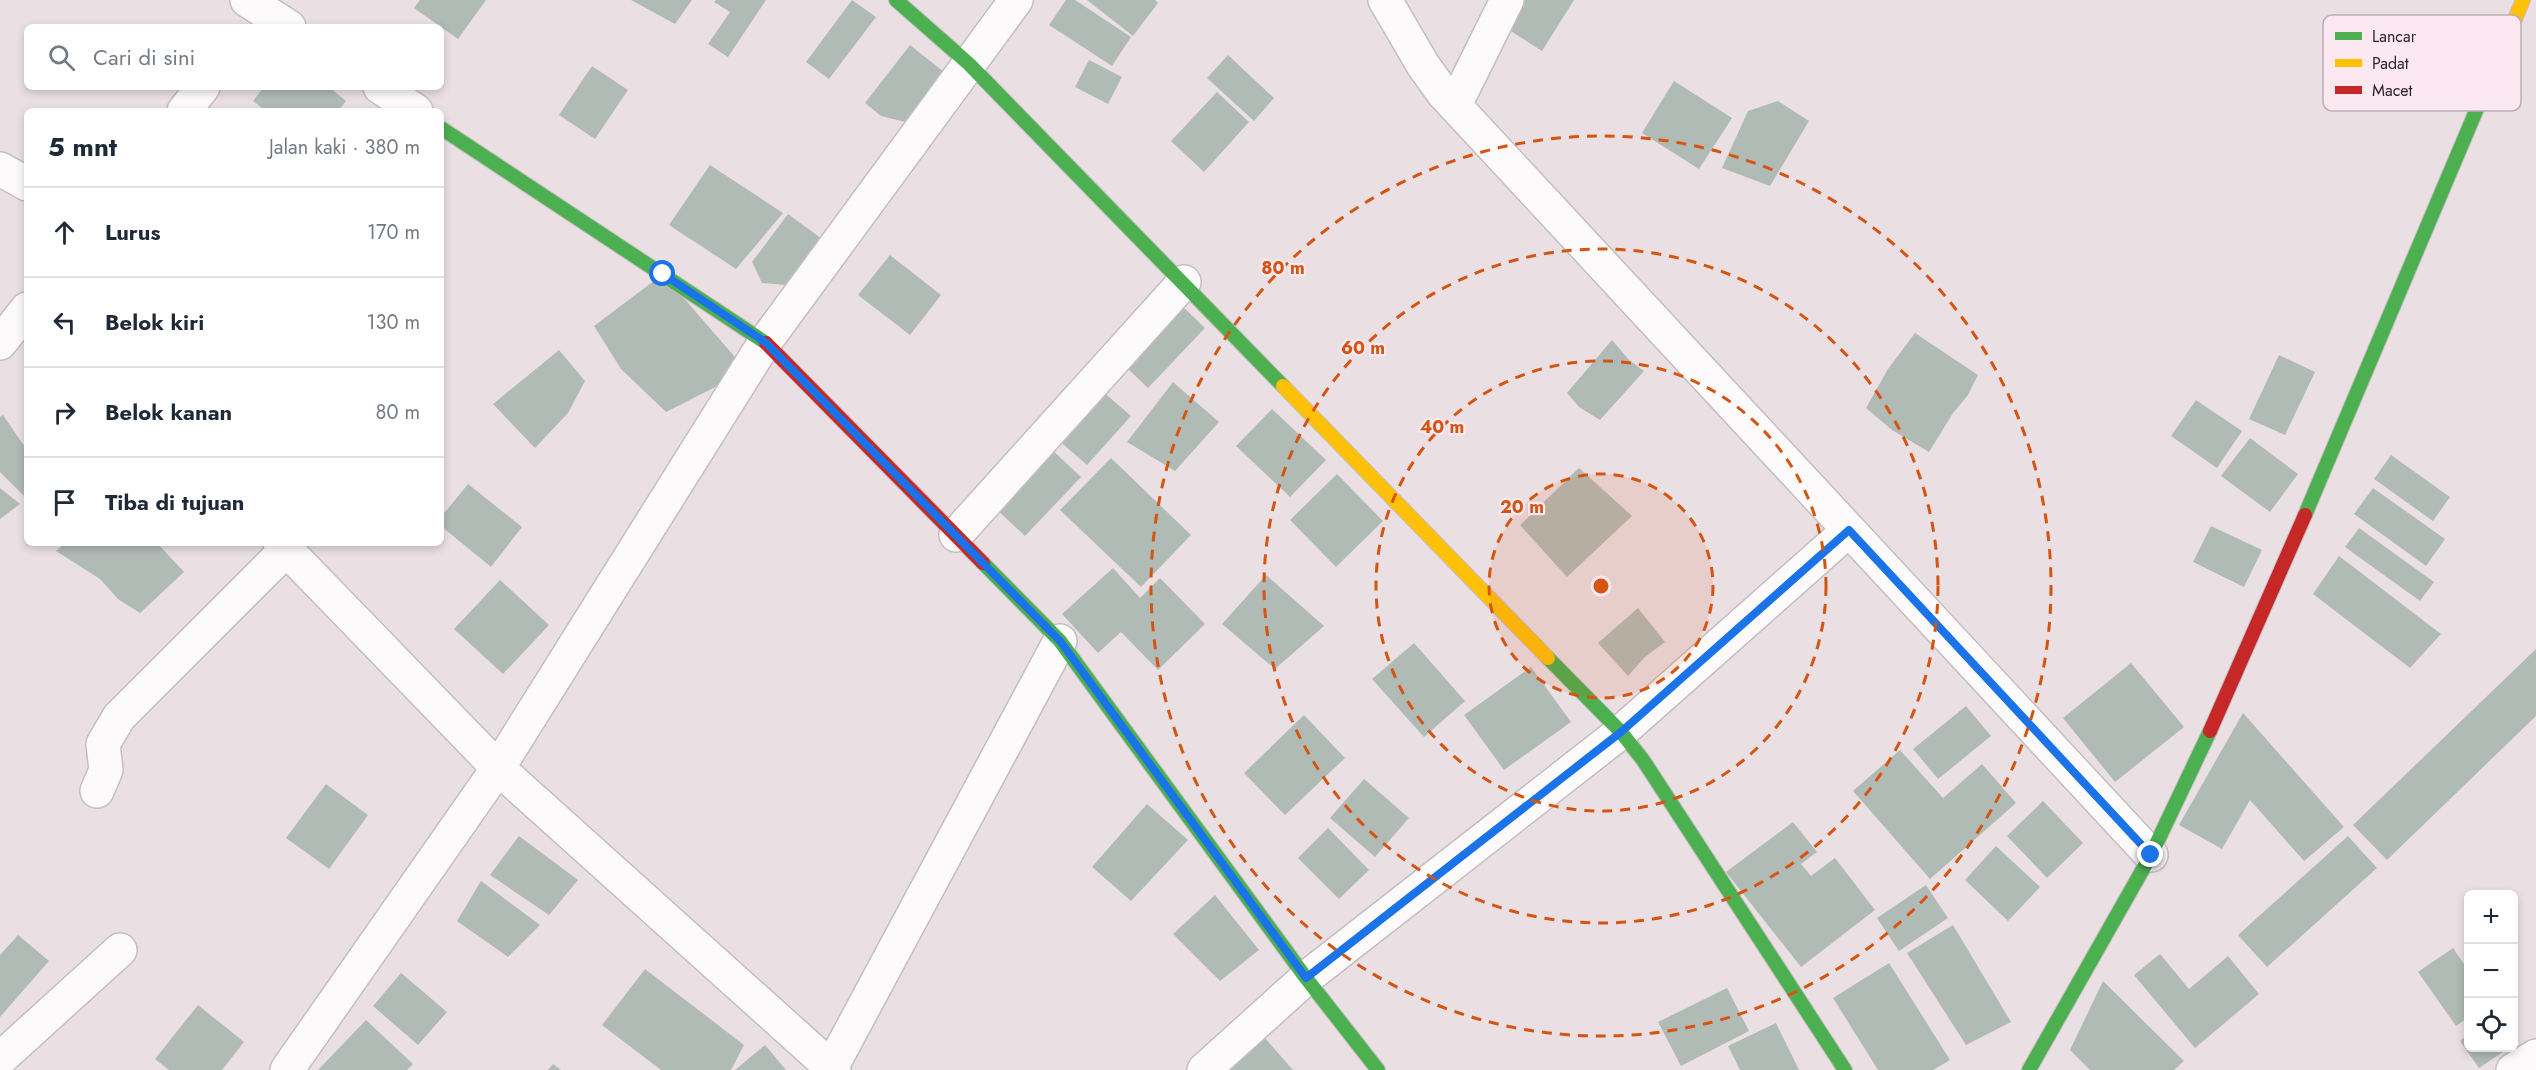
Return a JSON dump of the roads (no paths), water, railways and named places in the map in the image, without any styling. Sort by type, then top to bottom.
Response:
[{"type":"street","points":[[896,0],[969,64],[1621,732],[1642,760],[1845,1070]]},
{"type":"street","points":[[287,1070],[498,768],[765,342],[1016,0]]},
{"type":"street","points":[[1384,0],[1423,65],[1455,105],[2151,855]]},
{"type":"street","points":[[1455,105],[1507,0]]},
{"type":"street","points":[[2517,15],[2523,0]]},
{"type":"street","points":[[186,108],[201,90]]},
{"type":"street","points":[[384,90],[412,108]]},
{"type":"street","points":[[2029,1070],[2151,855],[2237,674],[2476,111]]},
{"type":"street","points":[[444,130],[765,342],[1060,641],[1306,978],[1378,1070]]},
{"type":"street","points":[[0,169],[24,182]]},
{"type":"street","points":[[956,535],[1184,282]]},
{"type":"street","points":[[0,343],[24,317]]},
{"type":"street","points":[[1204,1070],[1306,978],[1621,732],[1849,530]]},
{"type":"street","points":[[97,791],[106,770],[103,744],[119,717],[284,546],[498,768],[832,1069],[1060,641]]},
{"type":"street","points":[[0,1059],[120,950]]},
{"type":"street","points":[[2513,1070],[2536,1056]]}]
